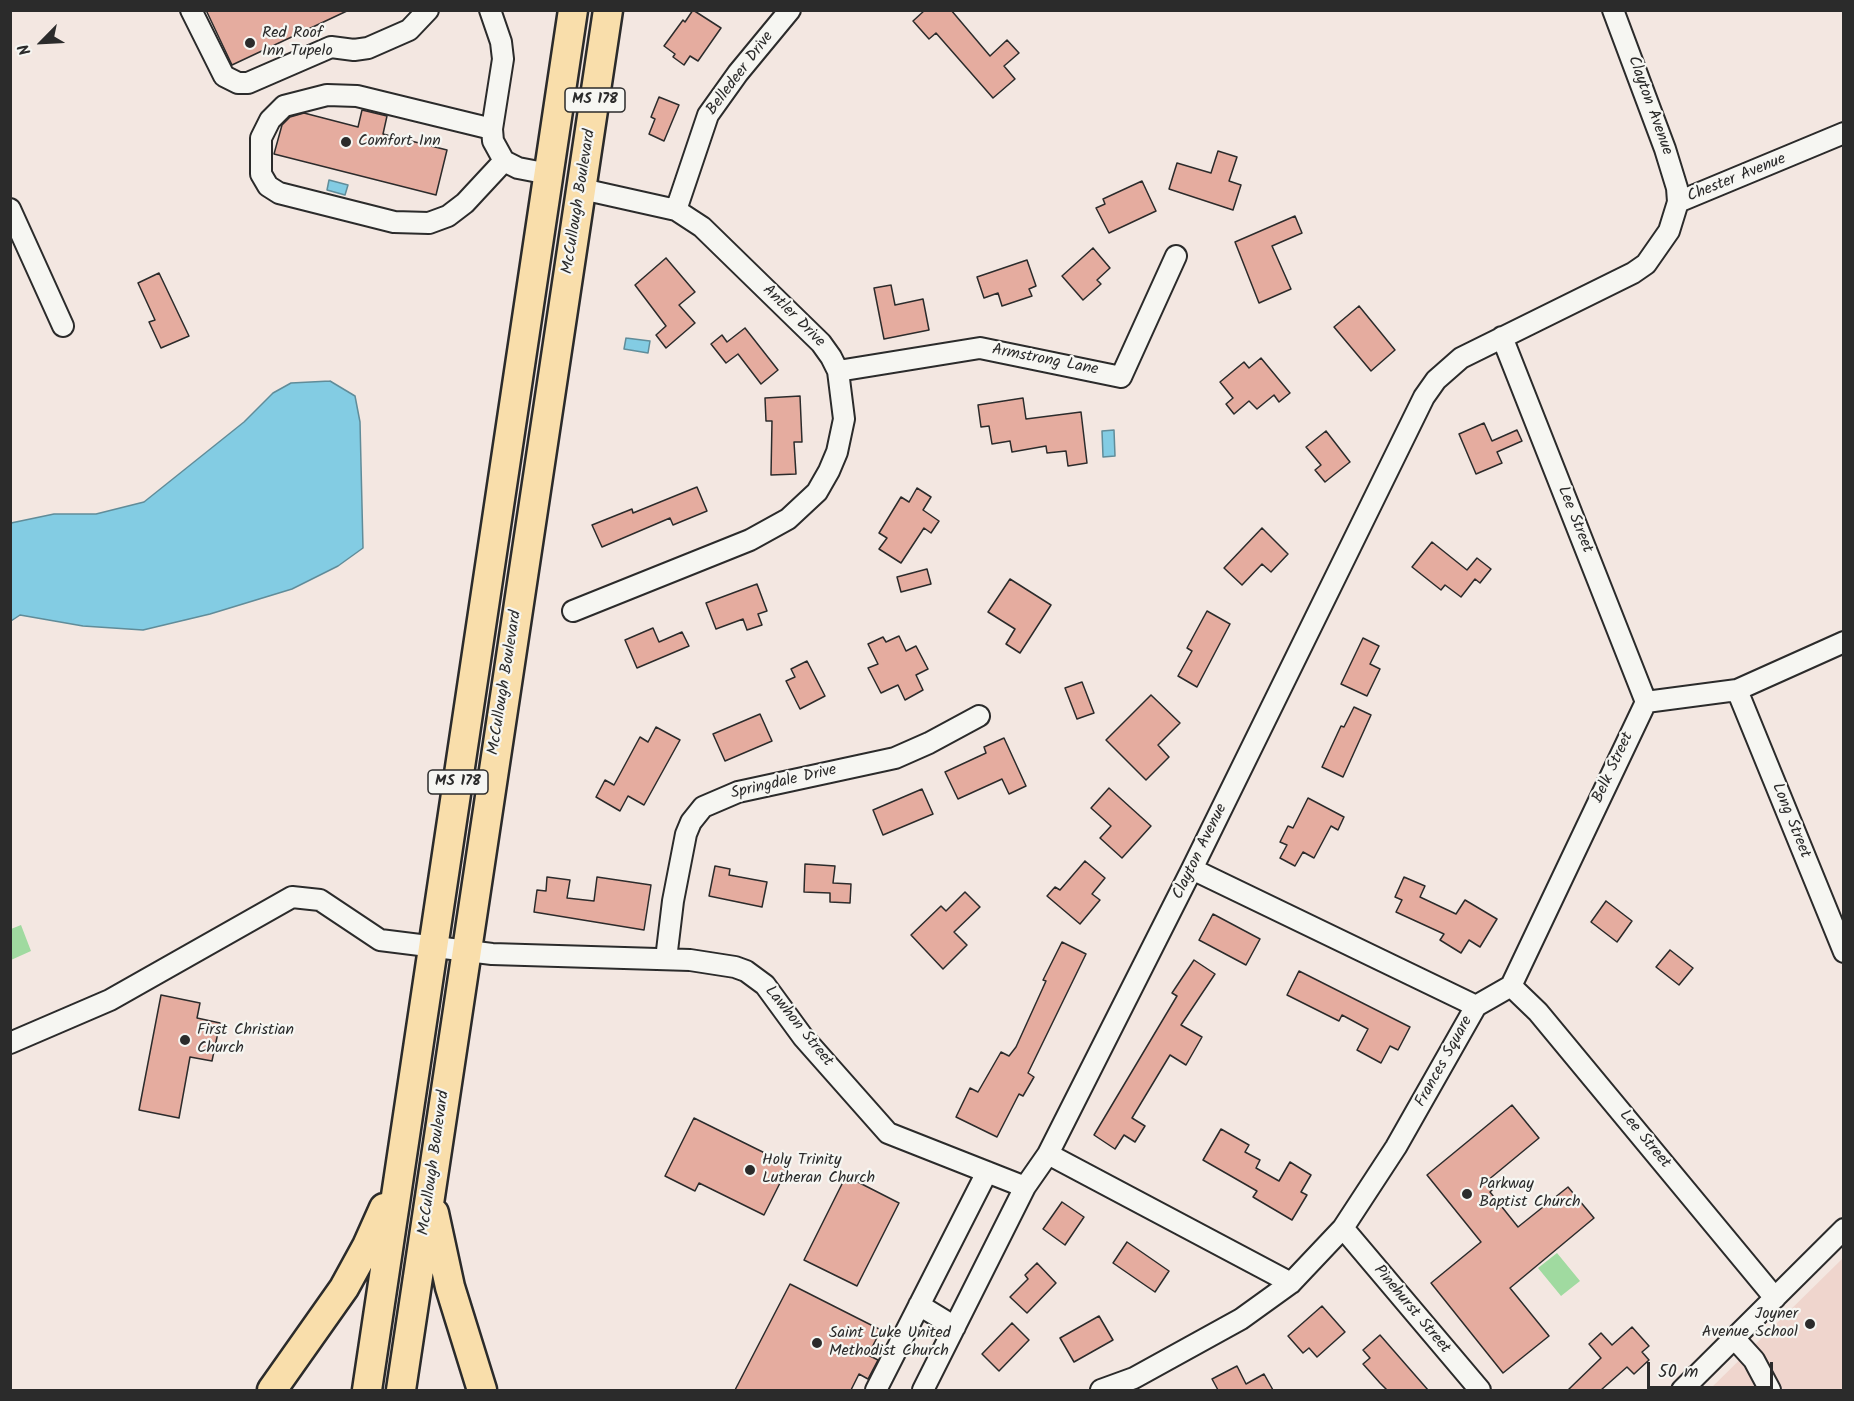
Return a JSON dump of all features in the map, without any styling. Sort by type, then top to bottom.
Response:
[{"type":"highway","name":"McCullough Boulevard","points":[[401,1390],[608,10]]},
{"type":"highway","name":"McCullough Boulevard","points":[[367,1390],[571,22]]},
{"type":"highway","points":[[571,22],[575,95],[565,165],[573,182],[582,189]]},
{"type":"highway","points":[[549,174],[564,209],[551,296],[557,352]]},
{"type":"highway","points":[[483,620],[514,628]]},
{"type":"highway","points":[[272,1390],[345,1288],[368,1246],[400,1170]]},
{"type":"highway","points":[[430,1197],[450,1287],[482,1390]]},
{"type":"street","points":[[191,10],[224,76],[230,81],[248,83],[331,47],[354,50],[368,48],[410,30],[428,10]]},
{"type":"street","points":[[490,10],[501,42],[503,59],[492,129],[493,141],[504,161],[518,168],[549,174]]},
{"type":"street","name":"Belledeer Drive","points":[[676,210],[708,115],[738,73],[790,10]]},
{"type":"street","name":"Clayton Avenue","points":[[1613,10],[1665,148],[1678,202]]},
{"type":"street","points":[[492,129],[357,96],[327,94],[284,106],[270,120],[261,138],[261,174],[268,186],[279,194],[394,222],[429,223],[448,216],[465,203],[504,161]]},
{"type":"street","name":"Chester Avenue","points":[[1502,337],[1599,292],[1646,264],[1669,231],[1678,202],[1844,133]]},
{"type":"street","name":"Antler Drive","points":[[573,611],[750,540],[803,508],[829,471],[842,435],[843,402],[838,371],[821,343],[702,227],[676,210],[582,189]]},
{"type":"street","points":[[10,209],[63,326]]},
{"type":"street","name":"Armstrong Lane","points":[[838,371],[980,348],[1121,377],[1176,256]]},
{"type":"street","name":"Clayton Avenue","points":[[923,1390],[1025,1187],[1048,1154],[1192,869],[1424,397],[1448,368],[1502,337]]},
{"type":"street","name":"Lee Street","points":[[1502,337],[1646,702]]},
{"type":"street","points":[[1646,702],[1737,690],[1844,642]]},
{"type":"street","name":"Long Street","points":[[1737,690],[1844,952]]},
{"type":"street","name":"Belk Street","points":[[1511,986],[1646,702]]},
{"type":"street","name":"Springdale Drive","points":[[666,959],[673,901],[686,834],[691,822],[703,807],[738,792],[895,758],[979,716]]},
{"type":"street","name":"Frances Square","points":[[1101,1390],[1134,1378],[1179,1355],[1240,1319],[1291,1284],[1343,1228],[1396,1147],[1476,1006],[1192,869]]},
{"type":"street","name":"Lawhon Street","points":[[10,1043],[110,1000],[292,897],[320,900],[380,940],[492,954],[666,959],[735,967],[755,977],[778,1001],[803,1037],[888,1133],[1025,1187]]},
{"type":"street","points":[[1476,1006],[1511,986]]},
{"type":"street","name":"Lee Street","points":[[1511,986],[1538,1012],[1775,1298]]},
{"type":"street","points":[[1048,1154],[1291,1284]]},
{"type":"street","points":[[876,1390],[987,1172]]},
{"type":"street","name":"Pinehurst Street","points":[[1343,1228],[1480,1390]]},
{"type":"street","points":[[1682,1390],[1844,1229]]},
{"type":"street","points":[[919,1305],[955,1327]]},
{"type":"street","points":[[1734,1338],[1754,1360],[1770,1390]]},
{"type":"shaded area","name":"Joyner Avenue School","points":[[1843,1258],[1843,1390],[1709,1390]]},
{"type":"green space","points":[[21,925],[31,951],[11,960],[11,929]]},
{"type":"green space","points":[[1557,1253],[1580,1281],[1561,1296],[1538,1268]]},
{"type":"water","points":[[329,180],[348,185],[345,195],[327,190]]},
{"type":"water","points":[[626,338],[650,341],[648,353],[624,349]]},
{"type":"water","points":[[330,381],[355,396],[360,422],[363,548],[338,566],[292,589],[210,614],[143,630],[83,626],[20,615],[11,621],[11,523],[54,514],[96,514],[144,502],[244,422],[273,393],[291,383]]},
{"type":"water","points":[[1114,430],[1115,456],[1103,457],[1102,431]]},
{"type":"building","name":"Red Roof Inn Tupelo","points":[[206,10],[349,10],[232,65]]},
{"type":"building","points":[[693,10],[721,28],[698,61],[690,56],[684,65],[664,46]]},
{"type":"building","points":[[925,10],[951,10],[990,56],[1007,40],[1019,53],[1004,66],[1015,79],[993,98],[936,33],[929,39],[913,21]]},
{"type":"building","points":[[659,97],[679,105],[664,141],[649,134],[655,119],[651,117]]},
{"type":"building","name":"Comfort Inn","points":[[362,110],[387,116],[383,134],[447,150],[436,195],[274,154],[282,125],[290,117],[304,113],[358,127]]},
{"type":"building","points":[[1218,151],[1237,157],[1229,181],[1241,185],[1233,210],[1169,189],[1177,163],[1211,173]]},
{"type":"building","points":[[1142,181],[1156,211],[1109,233],[1096,208],[1105,204],[1103,199]]},
{"type":"building","points":[[1295,216],[1302,233],[1272,246],[1291,289],[1259,303],[1235,242]]},
{"type":"building","points":[[1093,248],[1110,268],[1097,280],[1101,284],[1083,300],[1062,276]]},
{"type":"building","points":[[666,258],[695,292],[679,305],[695,323],[666,348],[656,335],[666,326],[635,285]]},
{"type":"building","points":[[1027,260],[1036,286],[1029,289],[1032,296],[1002,306],[998,293],[984,298],[977,277]]},
{"type":"building","points":[[159,273],[189,336],[161,348],[149,322],[155,320],[138,283]]},
{"type":"building","points":[[891,285],[895,305],[923,299],[929,330],[884,339],[874,288]]},
{"type":"building","points":[[1359,306],[1395,350],[1371,371],[1334,327]]},
{"type":"building","points":[[745,328],[778,370],[761,384],[738,354],[726,363],[711,344],[722,335],[727,342]]},
{"type":"building","points":[[1261,358],[1290,393],[1279,402],[1274,395],[1257,409],[1249,401],[1234,414],[1226,404],[1233,398],[1220,382],[1244,362],[1249,368]]},
{"type":"building","points":[[800,396],[802,442],[794,442],[796,474],[771,475],[772,421],[766,421],[765,398]]},
{"type":"building","points":[[1023,398],[1026,419],[1081,412],[1087,463],[1068,466],[1066,451],[1047,453],[1046,446],[1012,452],[1010,441],[992,444],[989,426],[981,427],[978,405]]},
{"type":"building","points":[[1484,423],[1492,441],[1517,430],[1522,441],[1497,452],[1502,463],[1476,474],[1459,434]]},
{"type":"building","points":[[1326,431],[1350,462],[1325,482],[1315,470],[1321,465],[1306,447]]},
{"type":"building","points":[[697,487],[707,511],[673,525],[670,518],[602,547],[592,525],[632,509],[633,513]]},
{"type":"building","points":[[917,488],[931,497],[923,510],[939,521],[931,533],[924,528],[901,563],[879,549],[887,538],[879,533],[901,497],[909,502]]},
{"type":"building","points":[[1262,528],[1288,554],[1271,572],[1262,564],[1242,585],[1224,568]]},
{"type":"building","points":[[1432,542],[1467,570],[1477,558],[1491,569],[1480,583],[1475,579],[1461,597],[1445,585],[1441,590],[1412,567]]},
{"type":"building","points":[[927,569],[931,584],[901,592],[897,577]]},
{"type":"building","points":[[1010,579],[1051,605],[1020,653],[1006,644],[1015,629],[988,612]]},
{"type":"building","points":[[757,584],[767,611],[758,614],[762,625],[747,630],[743,619],[716,629],[706,603]]},
{"type":"building","points":[[1207,611],[1230,624],[1197,687],[1178,676],[1192,651],[1187,648]]},
{"type":"building","points":[[653,628],[659,642],[682,632],[689,646],[637,668],[625,640]]},
{"type":"building","points":[[899,636],[906,651],[916,646],[928,669],[916,675],[923,690],[905,700],[898,685],[881,693],[868,668],[878,664],[868,644],[883,637],[886,642]]},
{"type":"building","points":[[1363,638],[1379,646],[1370,664],[1380,669],[1367,696],[1341,684]]},
{"type":"building","points":[[807,661],[825,696],[800,709],[786,681],[795,677],[791,669]]},
{"type":"building","points":[[1082,682],[1094,713],[1077,719],[1065,688]]},
{"type":"building","points":[[1151,695],[1180,723],[1158,745],[1169,757],[1146,780],[1106,740]]},
{"type":"building","points":[[1354,707],[1371,715],[1343,777],[1322,767],[1341,726],[1344,727]]},
{"type":"building","points":[[760,714],[772,741],[725,761],[713,734]]},
{"type":"building","points":[[656,727],[680,740],[644,805],[628,796],[620,811],[596,797],[605,780],[614,785],[640,737],[648,742]]},
{"type":"building","points":[[1004,738],[1026,786],[1009,794],[1002,779],[958,799],[945,772],[986,753],[984,747]]},
{"type":"building","points":[[1109,788],[1151,826],[1122,858],[1100,838],[1111,826],[1091,808]]},
{"type":"building","points":[[922,789],[933,814],[883,835],[873,810]]},
{"type":"building","points":[[1308,798],[1344,817],[1338,830],[1331,826],[1314,858],[1303,852],[1295,866],[1280,858],[1287,845],[1280,842],[1288,826],[1293,828]]},
{"type":"building","points":[[1085,861],[1105,878],[1092,894],[1100,900],[1080,924],[1047,896],[1055,887],[1060,890]]},
{"type":"building","points":[[805,864],[835,866],[833,883],[851,884],[850,903],[830,902],[830,893],[804,892]]},
{"type":"building","points":[[715,866],[730,869],[729,875],[767,882],[762,907],[709,896]]},
{"type":"building","points":[[547,877],[570,880],[567,898],[594,901],[597,877],[651,885],[644,930],[534,912],[537,890],[546,891]]},
{"type":"building","points":[[1404,877],[1425,886],[1420,897],[1456,914],[1465,900],[1497,919],[1480,947],[1469,940],[1461,953],[1440,940],[1444,934],[1396,912],[1402,900],[1395,897]]},
{"type":"building","points":[[965,892],[980,907],[954,932],[967,945],[943,969],[911,935],[941,906],[946,911]]},
{"type":"building","points":[[1606,901],[1632,921],[1617,942],[1591,922]]},
{"type":"building","points":[[1213,914],[1260,939],[1246,965],[1199,940]]},
{"type":"building","points":[[1062,942],[1086,954],[1028,1073],[1034,1077],[1023,1096],[1019,1094],[997,1137],[956,1117],[970,1088],[978,1092],[1001,1052],[1009,1056],[1016,1047],[1046,981],[1043,980]]},
{"type":"building","points":[[1670,950],[1693,968],[1679,985],[1656,967]]},
{"type":"building","points":[[1194,960],[1215,974],[1181,1025],[1202,1037],[1186,1065],[1170,1055],[1132,1118],[1145,1126],[1135,1142],[1124,1135],[1115,1149],[1094,1135],[1177,996],[1172,993]]},
{"type":"building","points":[[1299,971],[1410,1027],[1398,1050],[1390,1046],[1381,1063],[1357,1050],[1368,1029],[1342,1015],[1339,1021],[1287,995]]},
{"type":"building","name":"First Christian Church","points":[[161,995],[200,1003],[197,1018],[220,1023],[212,1061],[190,1057],[179,1118],[139,1110]]},
{"type":"building","name":"Parkway Baptist Church","points":[[1512,1105],[1539,1138],[1487,1181],[1493,1189],[1490,1192],[1518,1227],[1568,1187],[1594,1218],[1510,1288],[1549,1336],[1503,1373],[1431,1283],[1481,1242],[1427,1175]]},
{"type":"building","name":"Holy Trinity Lutheran Church","points":[[694,1118],[789,1165],[764,1215],[699,1183],[695,1191],[665,1176]]},
{"type":"building","points":[[1221,1129],[1249,1145],[1245,1152],[1260,1160],[1256,1168],[1279,1181],[1290,1162],[1311,1175],[1301,1192],[1307,1195],[1292,1220],[1253,1197],[1257,1191],[1203,1160]]},
{"type":"building","points":[[846,1176],[899,1203],[857,1286],[804,1260]]},
{"type":"building","points":[[1062,1202],[1084,1217],[1065,1245],[1043,1229]]},
{"type":"building","points":[[1127,1242],[1169,1271],[1155,1292],[1113,1263]]},
{"type":"building","points":[[1037,1263],[1056,1283],[1027,1313],[1010,1297],[1028,1279],[1025,1275]]},
{"type":"building","name":"Saint Luke United Methodist Church","points":[[790,1284],[881,1330],[868,1355],[878,1360],[868,1379],[859,1374],[851,1390],[735,1390]]},
{"type":"building","points":[[1322,1306],[1345,1332],[1317,1357],[1309,1348],[1303,1353],[1288,1336]]},
{"type":"building","points":[[1099,1316],[1113,1340],[1074,1362],[1060,1338]]},
{"type":"building","points":[[1012,1323],[1029,1340],[999,1371],[982,1354]]},
{"type":"building","points":[[1632,1327],[1649,1346],[1642,1352],[1649,1360],[1634,1374],[1627,1367],[1601,1390],[1568,1390],[1601,1358],[1589,1344],[1601,1333],[1612,1345]]},
{"type":"building","points":[[1380,1335],[1428,1390],[1387,1390],[1363,1364],[1370,1358],[1363,1350]]},
{"type":"building","points":[[1237,1366],[1246,1384],[1264,1374],[1273,1390],[1218,1390],[1212,1379]]},
{"type":"place","name":"Red Roof Inn Tupelo","points":[[250,43]]},
{"type":"place","name":"Comfort Inn","points":[[346,142]]},
{"type":"place","name":"First Christian Church","points":[[185,1040]]},
{"type":"place","name":"Holy Trinity Lutheran Church","points":[[750,1170]]},
{"type":"place","name":"Parkway Baptist Church","points":[[1467,1194]]},
{"type":"place","name":"Joyner Avenue School","points":[[1810,1324]]},
{"type":"place","name":"Saint Luke United Methodist Church","points":[[817,1343]]}]
